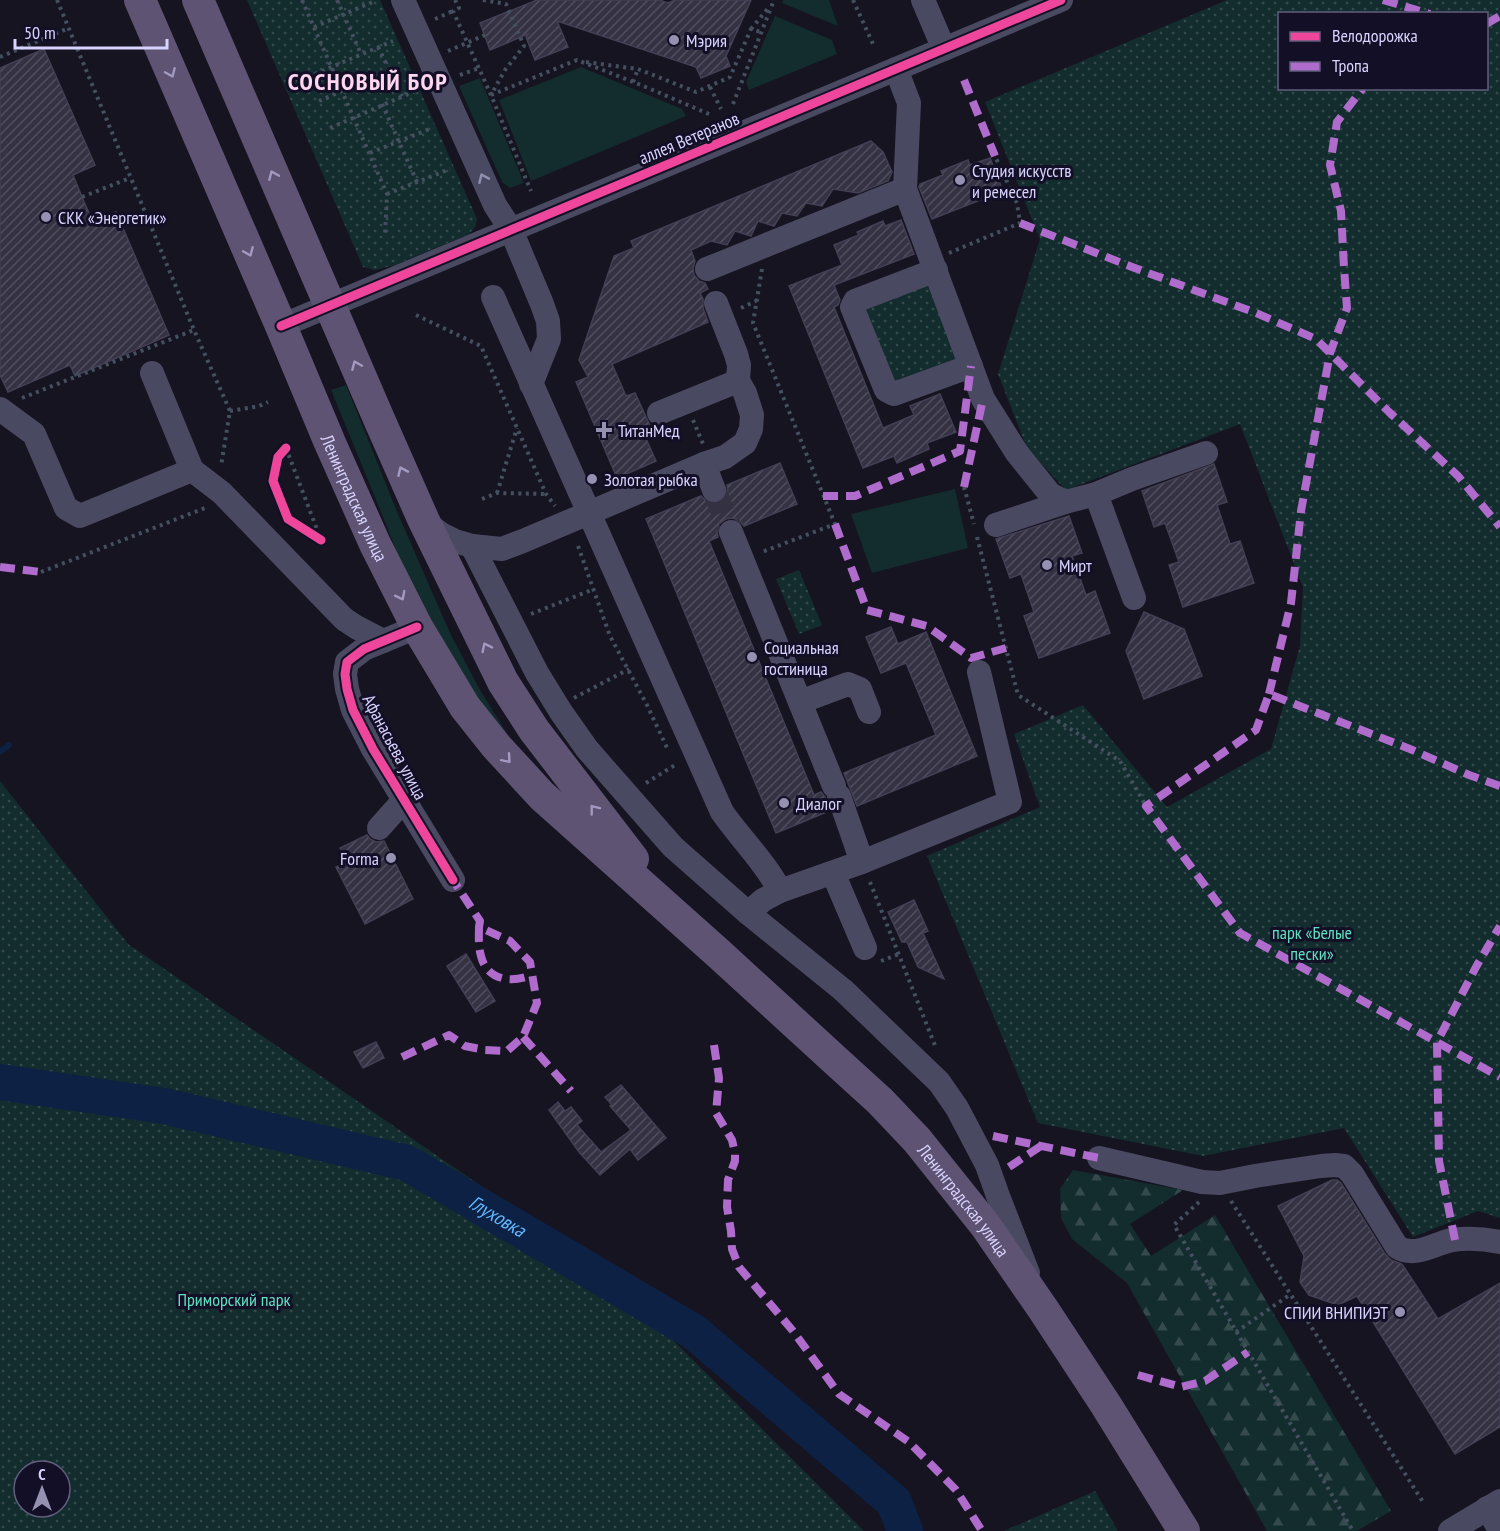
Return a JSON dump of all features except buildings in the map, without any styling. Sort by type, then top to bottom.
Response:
[{"type":"main road","name":"Ленинградская улица","points":[[140,0],[375,544],[417,627],[465,707],[496,746],[542,796],[880,1101],[917,1140],[985,1225],[1043,1309],[1184,1531]]},
{"type":"main road","name":"Ленинградская улица","points":[[198,0],[424,521],[503,682],[534,730],[681,921]]},
{"type":"main road","points":[[542,796],[552,795],[560,790],[567,782],[567,773]]},
{"type":"street","points":[[403,0],[495,205],[511,230],[548,321],[549,339],[531,384]]},
{"type":"street","points":[[924,0],[944,49]]},
{"type":"street","name":"аллея Ветеранов","points":[[281,326],[1061,0]]},
{"type":"street","points":[[896,69],[909,104],[905,189],[983,399],[1017,453],[1050,494],[1065,502]]},
{"type":"street","points":[[707,269],[905,189]]},
{"type":"street","points":[[934,265],[855,301],[852,307],[886,390],[894,394],[971,366]]},
{"type":"street","points":[[493,297],[722,812],[775,881],[780,891]]},
{"type":"street","points":[[424,521],[448,537],[472,546],[502,549],[725,457],[745,443],[751,429],[752,415],[745,393],[738,381],[739,365],[736,354],[716,303]]},
{"type":"street","points":[[152,373],[192,470],[212,498],[344,619],[383,640]]},
{"type":"street","points":[[659,413],[738,381]]},
{"type":"street","points":[[0,409],[34,434],[66,508],[80,516],[192,470]]},
{"type":"street","points":[[996,525],[1096,494],[1206,453]]},
{"type":"street","points":[[704,464],[714,490]]},
{"type":"street","points":[[1096,494],[1134,598]]},
{"type":"street","points":[[731,532],[837,791],[862,862]]},
{"type":"street","points":[[472,546],[537,672],[587,749],[673,847],[748,913],[843,990],[939,1082],[957,1108],[987,1165],[1043,1309]]},
{"type":"street","name":"Афанасьева улица","points":[[417,627],[364,649],[347,662],[345,674],[347,689],[353,710],[373,749],[453,880]]},
{"type":"street","points":[[748,913],[763,900],[780,891],[834,873],[1010,802],[979,672]]},
{"type":"street","points":[[800,702],[848,684],[860,689],[869,712]]},
{"type":"street","points":[[379,828],[404,800]]},
{"type":"street","points":[[834,873],[865,948]]},
{"type":"street","points":[[1099,1158],[1202,1182],[1220,1183],[1322,1166],[1344,1166],[1352,1173],[1397,1247],[1402,1250],[1415,1252],[1455,1240],[1500,1242]]},
{"type":"street","points":[[1450,1531],[1494,1504],[1500,1530]]},
{"type":"path","points":[[41,572],[212,498],[230,411],[57,0]]},
{"type":"path","points":[[302,0],[387,194],[385,236]]},
{"type":"path","points":[[337,0],[361,54]]},
{"type":"path","points":[[442,15],[459,9],[455,0]]},
{"type":"path","points":[[483,0],[506,4],[524,46],[505,70],[491,95]]},
{"type":"path","points":[[853,0],[873,44]]},
{"type":"path","points":[[314,27],[375,1]]},
{"type":"path","points":[[491,95],[577,60],[638,69],[696,92],[730,77],[751,29],[774,1]]},
{"type":"path","points":[[733,104],[774,1]]},
{"type":"path","points":[[453,10],[531,191]]},
{"type":"path","points":[[0,57],[69,28]]},
{"type":"path","points":[[751,29],[761,32]]},
{"type":"path","points":[[456,47],[485,35]]},
{"type":"path","points":[[308,77],[393,41]]},
{"type":"path","points":[[378,47],[402,96]]},
{"type":"path","points":[[577,60],[709,114]]},
{"type":"path","points":[[468,72],[479,68]]},
{"type":"path","points":[[633,82],[638,69]]},
{"type":"path","points":[[710,87],[721,109]]},
{"type":"path","points":[[319,101],[342,91]]},
{"type":"path","points":[[330,128],[415,91]]},
{"type":"path","points":[[382,104],[417,182]]},
{"type":"path","points":[[370,153],[432,128]]},
{"type":"path","points":[[934,265],[1020,223],[1017,203],[996,156]]},
{"type":"path","points":[[387,194],[450,169]]},
{"type":"path","points":[[82,197],[130,178]]},
{"type":"path","points":[[743,560],[835,524],[753,323],[764,260]]},
{"type":"path","points":[[740,309],[757,301]]},
{"type":"path","points":[[416,315],[481,346],[546,494],[554,504]]},
{"type":"path","points":[[22,398],[194,330]]},
{"type":"path","points":[[230,411],[259,406],[268,402]]},
{"type":"path","points":[[691,416],[699,435]]},
{"type":"path","points":[[497,493],[517,428]]},
{"type":"path","points":[[278,457],[286,448],[321,540]]},
{"type":"path","points":[[964,487],[1018,695],[1120,761],[1146,806]]},
{"type":"path","points":[[482,499],[497,493],[546,494]]},
{"type":"path","points":[[304,529],[321,540]]},
{"type":"path","points":[[581,555],[610,636],[647,705],[675,765]]},
{"type":"path","points":[[530,614],[599,587]]},
{"type":"path","points":[[574,698],[635,665]]},
{"type":"path","points":[[647,782],[682,762]]},
{"type":"path","points":[[862,862],[939,1057]]},
{"type":"path","points":[[1220,1183],[1174,1225],[1353,1531]]},
{"type":"path","points":[[1244,1221],[1423,1502]]},
{"type":"path","points":[[1236,1332],[1291,1294]]},
{"type":"green space","points":[[247,0],[380,0],[477,219],[475,227],[469,234],[395,265],[375,270],[363,267]]},
{"type":"green space","points":[[783,0],[829,0],[838,26],[782,3]]},
{"type":"green space","name":"парк «Белые пески»","points":[[1227,0],[1500,0],[1500,1218],[1478,1211],[1413,1237],[1344,1128],[1203,1156],[1038,1123],[927,856],[1040,807],[1014,734],[1083,705],[1167,807],[1271,749],[1300,646],[1303,587],[1240,424],[1066,490],[1027,448],[998,374],[1040,239],[985,102]]},
{"type":"green space","points":[[775,16],[832,40],[837,54],[749,90],[746,82]]},
{"type":"green space","points":[[581,67],[682,109],[686,116],[531,181],[499,100]]},
{"type":"green space","points":[[480,78],[524,183],[510,188],[502,182],[459,86]]},
{"type":"green space","points":[[932,275],[965,363],[893,389],[858,305]]},
{"type":"green space","points":[[346,385],[398,514],[450,633],[480,690],[508,735],[535,767],[474,696],[409,585],[331,390]]},
{"type":"green space","points":[[955,489],[968,548],[872,573],[851,514]]},
{"type":"green space","points":[[799,570],[822,625],[799,634],[776,579]]},
{"type":"green space","name":"Приморский парк","points":[[0,781],[128,944],[601,1268],[864,1531],[0,1531]]},
{"type":"green space","points":[[1073,1170],[1183,1190],[1130,1224],[1151,1256],[1215,1215],[1391,1511],[1357,1531],[1267,1531],[1127,1283],[1072,1239],[1061,1218],[1060,1189]]},
{"type":"green space","points":[[1095,1491],[1118,1531],[1004,1531]]},
{"type":"waterway","points":[[0,752],[9,745]]},
{"type":"waterway","name":"Глуховка","points":[[0,1082],[164,1106],[407,1163],[694,1332],[894,1502],[905,1531]]},
{"type":"tunnel","points":[[714,490],[731,532]]},
{"type":"marked path","points":[[1383,0],[1423,12]]},
{"type":"marked path","points":[[1488,23],[1500,16]]},
{"type":"marked path","points":[[964,80],[995,156]]},
{"type":"marked path","points":[[1269,694],[1291,603],[1301,511],[1330,353],[1347,308],[1341,211],[1330,165],[1337,122],[1361,90]]},
{"type":"marked path","points":[[1020,223],[1256,313],[1316,339],[1389,412],[1458,476],[1500,527]]},
{"type":"marked path","points":[[823,496],[855,496],[960,451],[971,366]]},
{"type":"marked path","points":[[964,487],[983,399]]},
{"type":"marked path","points":[[835,524],[867,610],[927,626],[971,658],[1006,648]]},
{"type":"marked path","points":[[0,567],[41,572]]},
{"type":"marked path","points":[[1500,786],[1269,694],[1256,730],[1146,806],[1240,933],[1500,1077]]},
{"type":"marked path","points":[[402,1057],[449,1035],[465,1046],[507,1051],[523,1037],[537,1003],[530,962],[510,941],[479,927],[480,921],[453,880]]},
{"type":"marked path","points":[[1455,1240],[1439,1161],[1437,1042],[1500,926]]},
{"type":"marked path","points":[[479,927],[480,952],[489,971],[501,978],[509,979],[532,975]]},
{"type":"marked path","points":[[523,1037],[571,1091]]},
{"type":"marked path","points":[[714,1045],[719,1078],[716,1113],[732,1140],[735,1153],[735,1161],[728,1180],[727,1207],[732,1249],[739,1267],[793,1331],[839,1394],[909,1442],[956,1490],[982,1531]]},
{"type":"marked path","points":[[993,1136],[1099,1158]]},
{"type":"marked path","points":[[1009,1167],[1041,1146]]},
{"type":"marked path","points":[[1138,1375],[1181,1387],[1205,1381],[1248,1352]]},
{"type":"cycle path","points":[[281,326],[1061,0]]},
{"type":"cycle path","points":[[286,448],[278,457],[273,481],[288,519],[321,540]]},
{"type":"cycle path","points":[[417,627],[364,649],[347,662],[345,674],[347,689],[353,710],[373,749],[453,880]]},
{"type":"place","name":"Мэрия","points":[[674,40]]},
{"type":"place","name":"Студия искусств и ремесел","points":[[960,180]]},
{"type":"place","name":"СКК «Энергетик»","points":[[46,217]]},
{"type":"place","name":"ТитанМед","points":[[604,430]]},
{"type":"place","name":"Золотая рыбка","points":[[592,479]]},
{"type":"place","name":"Мирт","points":[[1047,565]]},
{"type":"place","name":"Социальная гостиница","points":[[752,657]]},
{"type":"place","name":"Диалог","points":[[784,803]]},
{"type":"place","name":"Forma","points":[[391,858]]},
{"type":"place","name":"СПИИ ВНИПИЭТ","points":[[1400,1312]]},
{"type":"district","name":"СОСНОВЫЙ БОР","points":[[368,81]]}]
